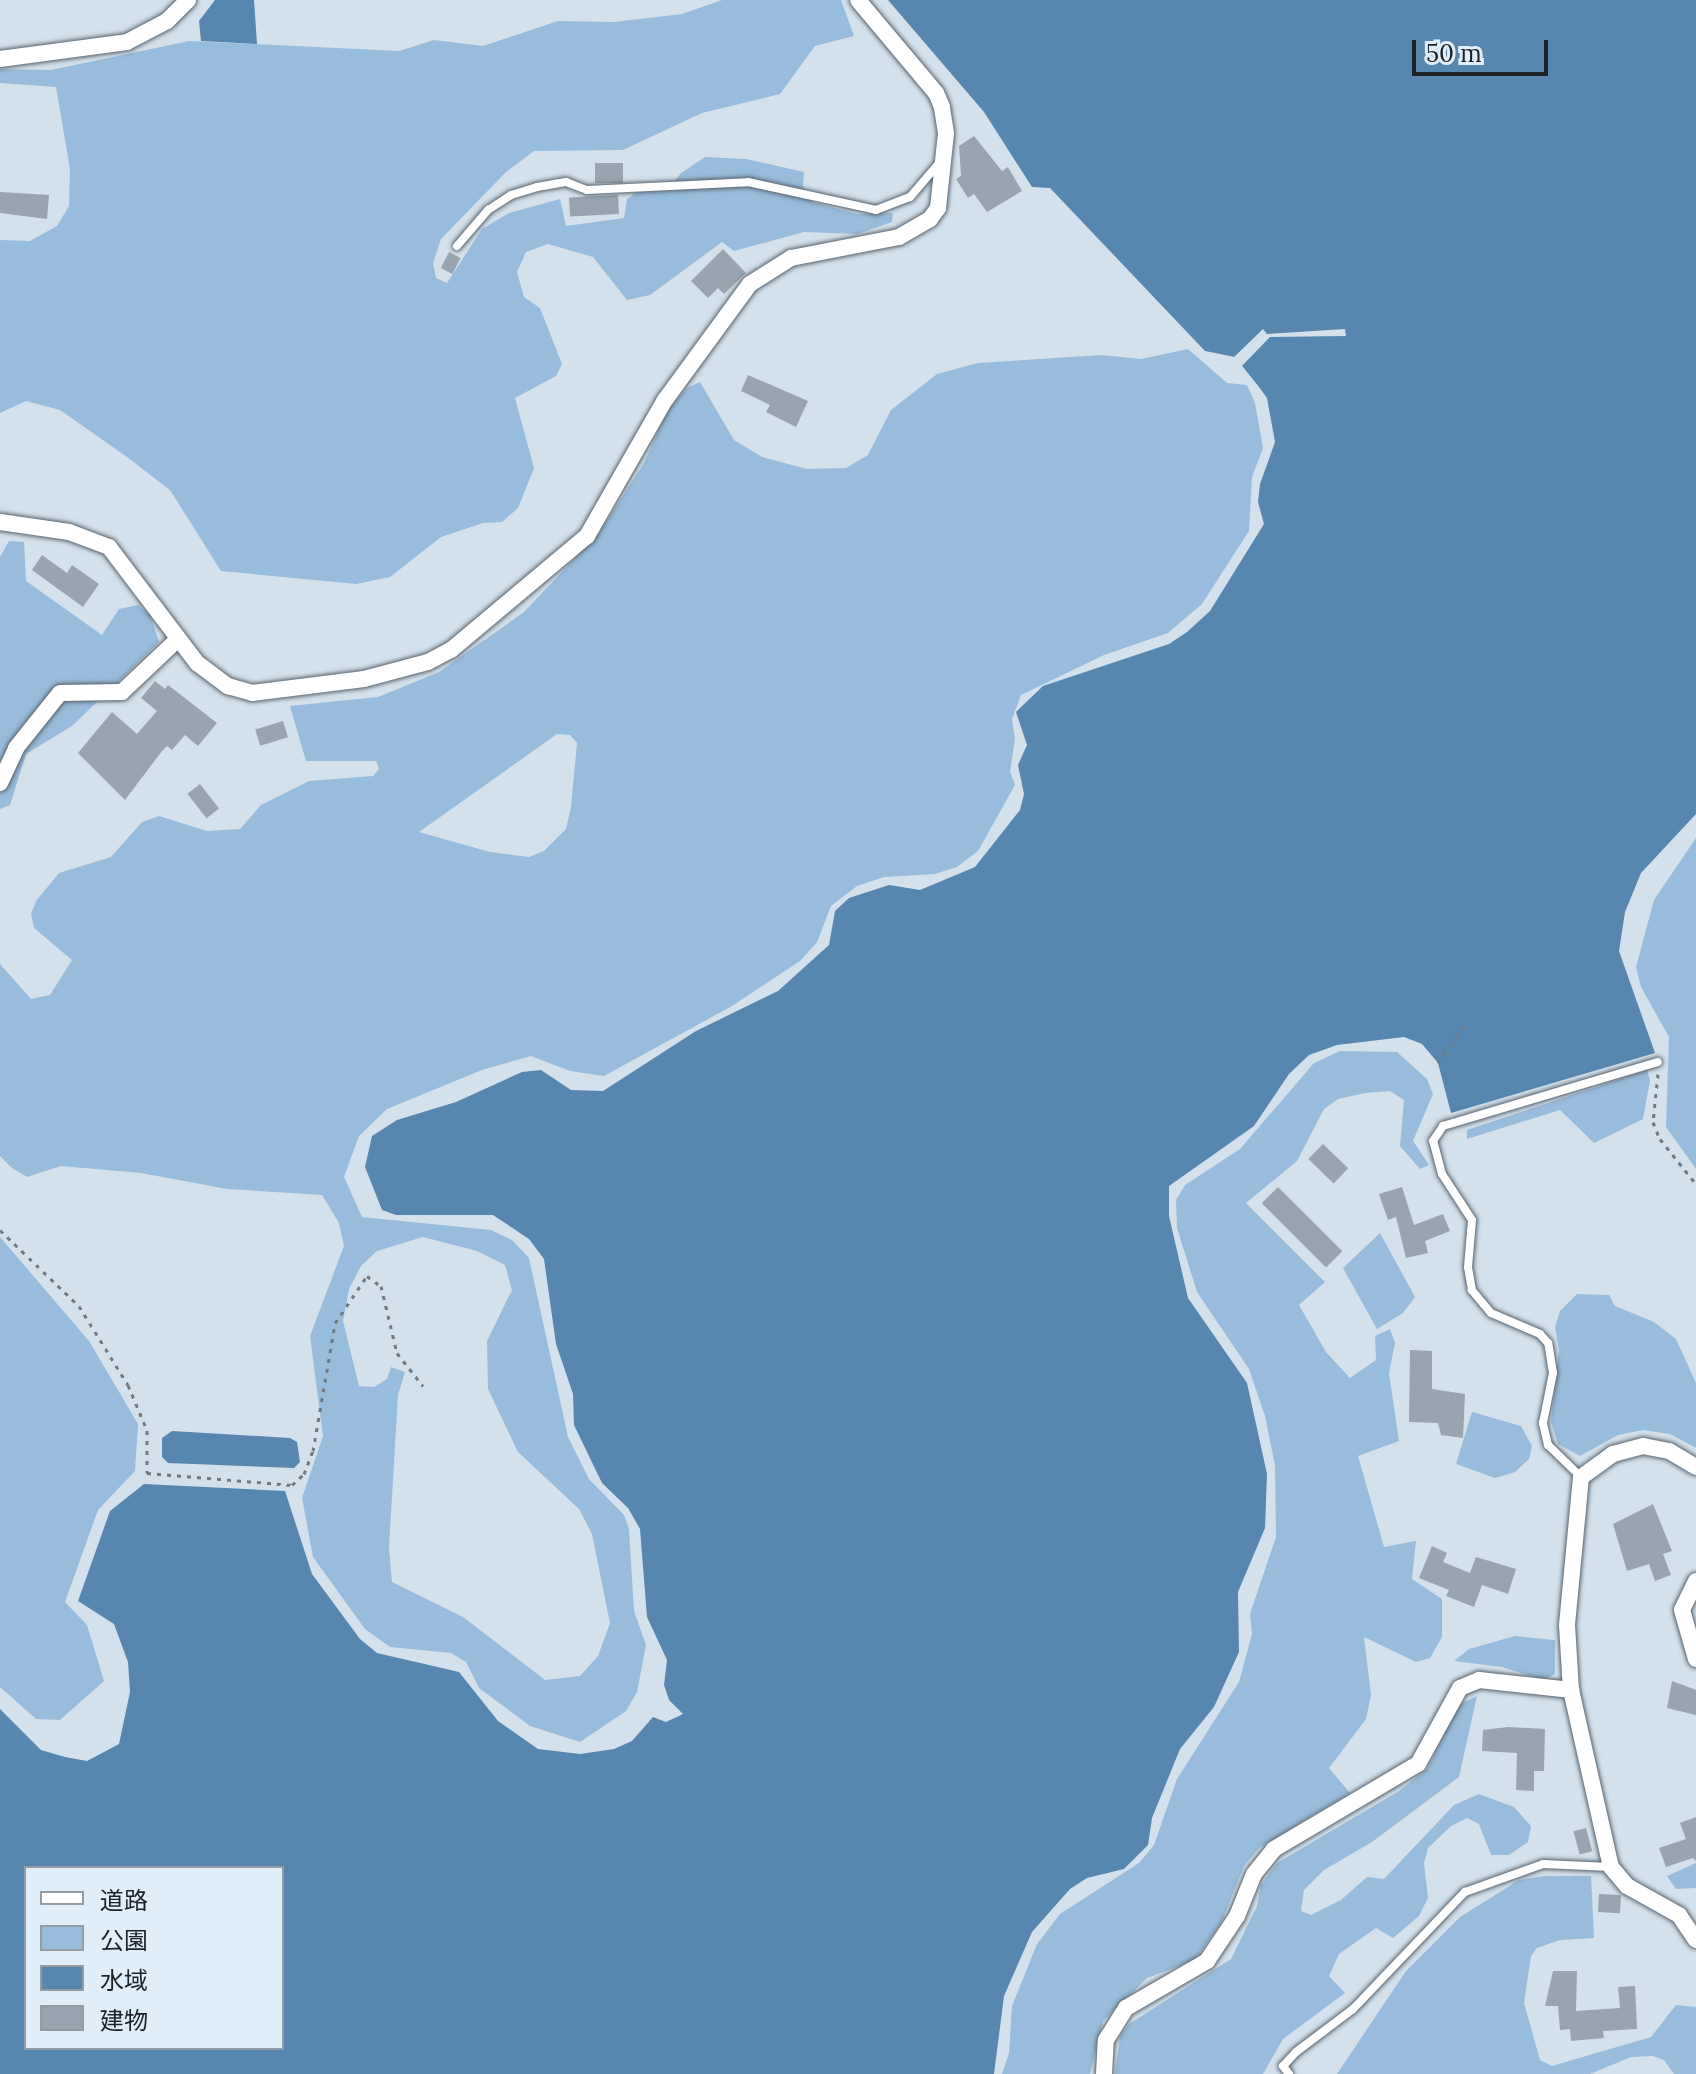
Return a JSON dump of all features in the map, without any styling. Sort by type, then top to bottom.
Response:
[{"type":"street","points":[[0,59],[127,42],[167,21],[188,0]]},
{"type":"street","points":[[0,522],[69,532],[109,547],[177,640],[228,686],[268,694],[387,674],[451,650],[587,536],[665,400],[750,284],[791,258],[914,230],[938,208],[946,121],[936,93],[858,0]]},
{"type":"street","points":[[0,783],[16,748],[60,693],[122,692],[177,640]]},
{"type":"street","points":[[1696,1467],[1669,1451],[1643,1446],[1613,1454],[1581,1477],[1567,1625],[1571,1690],[1611,1867],[1627,1886],[1679,1915],[1696,1940]]},
{"type":"street","points":[[1696,1581],[1682,1610],[1696,1659]]},
{"type":"street","points":[[1104,2074],[1106,2040],[1126,2008],[1207,1961],[1237,1916],[1254,1874],[1274,1849],[1418,1764],[1460,1688],[1479,1680],[1571,1690]]},
{"type":"lane","points":[[457,246],[488,210],[511,195],[537,187],[566,182],[587,190],[748,182],[876,210],[910,197],[945,155]]},
{"type":"lane","points":[[1581,1477],[1548,1445],[1544,1407],[1553,1373],[1548,1343],[1540,1334],[1491,1313],[1472,1290],[1472,1220],[1442,1174],[1433,1141],[1443,1126],[1658,1062]]},
{"type":"lane","points":[[1289,2074],[1283,2066],[1296,2052],[1353,2009],[1465,1892],[1543,1864],[1611,1867]]},
{"type":"path","points":[[1438,1063],[1463,1026]]},
{"type":"path","points":[[1658,1062],[1653,1122],[1660,1139],[1696,1184]]},
{"type":"path","points":[[0,1230],[79,1306],[128,1385],[147,1430],[147,1473],[292,1485],[304,1474],[313,1451],[335,1323],[367,1276],[375,1277],[387,1301],[397,1353],[423,1386]]},
{"type":"green space","points":[[722,0],[841,0],[854,36],[815,46],[780,94],[702,113],[623,150],[534,151],[506,172],[441,239],[433,263],[436,278],[447,283],[482,229],[509,213],[560,199],[566,226],[624,218],[627,199],[637,192],[667,191],[681,173],[705,157],[746,159],[804,172],[803,186],[812,202],[857,214],[893,213],[892,222],[858,234],[804,232],[734,251],[722,242],[650,295],[627,300],[593,257],[548,244],[526,252],[517,272],[524,297],[540,308],[562,364],[556,376],[515,398],[534,468],[518,508],[502,522],[483,523],[441,537],[390,577],[356,584],[221,571],[170,490],[127,457],[60,410],[26,401],[0,413],[0,240],[30,241],[57,226],[69,206],[70,169],[56,87],[0,83],[0,69],[51,70],[189,41],[399,51],[434,40],[483,46],[558,21],[614,22],[682,14]]},
{"type":"green space","points":[[1188,349],[1227,383],[1247,385],[1255,403],[1263,448],[1252,477],[1249,531],[1202,604],[1168,633],[1104,655],[1021,695],[1012,719],[1015,739],[1010,772],[1015,785],[978,851],[957,867],[935,874],[884,877],[857,886],[831,906],[817,942],[800,961],[732,1006],[604,1076],[570,1071],[531,1056],[482,1070],[387,1109],[359,1136],[344,1177],[362,1217],[491,1230],[512,1240],[529,1258],[568,1437],[589,1479],[624,1515],[629,1529],[634,1611],[646,1645],[637,1692],[626,1711],[580,1742],[530,1726],[479,1688],[466,1662],[451,1653],[390,1647],[365,1629],[313,1557],[302,1498],[323,1436],[310,1336],[344,1246],[339,1223],[322,1195],[227,1189],[141,1173],[61,1166],[27,1177],[12,1168],[0,1156],[0,964],[31,999],[50,995],[72,960],[34,928],[31,914],[36,901],[59,873],[111,857],[142,822],[159,816],[207,831],[240,829],[261,805],[309,781],[373,776],[379,769],[376,761],[306,761],[290,706],[378,697],[439,672],[524,612],[599,533],[644,463],[667,411],[687,388],[700,382],[734,440],[762,457],[807,469],[846,468],[868,455],[891,410],[937,374],[978,363],[1102,355],[1141,359]],"holes":[[[557,734],[570,735],[577,743],[571,807],[566,829],[544,851],[529,857],[490,852],[419,832]],[[423,1237],[477,1251],[505,1265],[512,1290],[487,1341],[488,1389],[518,1452],[579,1509],[592,1534],[610,1623],[598,1656],[580,1676],[545,1680],[463,1617],[392,1582],[389,1548],[398,1395],[405,1372],[391,1367],[387,1379],[374,1387],[359,1386],[343,1321],[349,1289],[361,1266],[377,1251]]]},
{"type":"green space","points":[[9,541],[24,542],[26,581],[102,635],[119,609],[138,605],[150,615],[159,642],[72,726],[26,754],[10,805],[0,809],[0,557]]},
{"type":"green space","points":[[1696,838],[1696,1169],[1666,1127],[1669,1037],[1641,987],[1636,967],[1654,900]]},
{"type":"green space","points":[[1340,1051],[1397,1052],[1427,1079],[1433,1094],[1413,1141],[1429,1165],[1420,1169],[1400,1146],[1404,1100],[1390,1091],[1365,1093],[1338,1099],[1324,1109],[1297,1161],[1246,1203],[1325,1282],[1299,1305],[1326,1352],[1350,1378],[1376,1360],[1375,1336],[1390,1329],[1395,1343],[1389,1373],[1399,1441],[1358,1456],[1384,1547],[1416,1541],[1412,1579],[1442,1599],[1442,1637],[1430,1658],[1416,1662],[1364,1637],[1371,1695],[1366,1719],[1329,1768],[1350,1793],[1259,1848],[1244,1866],[1222,1921],[1195,1960],[1147,1978],[1103,2021],[1090,2074],[1002,2074],[1009,2053],[1012,2006],[1037,1944],[1060,1914],[1139,1863],[1154,1845],[1177,1779],[1239,1682],[1252,1634],[1250,1614],[1276,1537],[1275,1466],[1265,1416],[1249,1369],[1197,1292],[1177,1228],[1176,1200],[1185,1185],[1240,1149],[1314,1063]]},
{"type":"green space","points":[[1647,1070],[1650,1080],[1643,1119],[1594,1143],[1560,1110],[1467,1139],[1467,1130]]},
{"type":"green space","points":[[1380,1233],[1415,1297],[1403,1313],[1377,1329],[1343,1268]]},
{"type":"green space","points":[[0,1237],[89,1341],[138,1424],[135,1471],[98,1510],[65,1602],[87,1625],[104,1681],[60,1720],[36,1719],[0,1687]]},
{"type":"green space","points":[[1577,1294],[1609,1295],[1615,1306],[1654,1322],[1676,1339],[1696,1383],[1696,1448],[1670,1434],[1643,1430],[1618,1435],[1580,1456],[1558,1444],[1551,1422],[1559,1350],[1555,1327],[1560,1311]]},
{"type":"green space","points":[[1472,1412],[1521,1426],[1532,1446],[1529,1459],[1515,1472],[1495,1478],[1456,1464]]},
{"type":"green space","points":[[1515,1636],[1555,1640],[1555,1674],[1543,1680],[1502,1667],[1454,1661],[1469,1649]]},
{"type":"green space","points":[[1477,1696],[1459,1777],[1372,1842],[1324,1870],[1304,1890],[1301,1911],[1311,1915],[1341,1900],[1367,1877],[1384,1879],[1454,1805],[1479,1794],[1514,1807],[1531,1826],[1528,1842],[1509,1855],[1491,1855],[1479,1824],[1467,1818],[1451,1826],[1428,1848],[1424,1863],[1428,1898],[1419,1916],[1393,1938],[1376,1928],[1339,1954],[1329,1976],[1345,1993],[1283,2039],[1263,2074],[1115,2074],[1120,2036],[1129,2024],[1231,1959],[1257,1906],[1261,1885],[1277,1863],[1399,1791],[1428,1768],[1458,1705]]},
{"type":"green space","points":[[1696,1863],[1696,1888],[1676,1889],[1667,1876]]},
{"type":"green space","points":[[1544,1876],[1591,1876],[1594,1938],[1560,1940],[1537,1948],[1531,1956],[1524,2003],[1540,2060],[1552,2066],[1651,2037],[1676,2005],[1696,2007],[1696,2074],[1674,2074],[1664,2060],[1653,2056],[1631,2057],[1590,2074],[1337,2074],[1406,1971],[1460,1917],[1519,1880]]},
{"type":"water","points":[[215,0],[254,0],[257,44],[201,41],[199,21]]},
{"type":"water","points":[[888,0],[1696,0],[1696,814],[1641,873],[1625,912],[1619,951],[1655,1053],[1451,1113],[1438,1063],[1422,1044],[1404,1037],[1337,1045],[1309,1055],[1289,1074],[1254,1126],[1169,1186],[1169,1216],[1188,1298],[1247,1383],[1267,1474],[1265,1528],[1238,1592],[1239,1652],[1214,1707],[1180,1749],[1152,1818],[1148,1845],[1124,1869],[1087,1878],[1070,1889],[1032,1932],[1004,1996],[994,2074],[0,2074],[0,1709],[41,1750],[87,1761],[119,1744],[130,1692],[128,1662],[114,1624],[78,1601],[110,1511],[144,1484],[285,1491],[312,1574],[360,1639],[377,1653],[459,1672],[498,1721],[538,1749],[580,1754],[614,1749],[632,1741],[653,1717],[666,1722],[683,1714],[669,1700],[664,1685],[667,1660],[647,1617],[640,1529],[628,1508],[602,1483],[574,1425],[573,1394],[556,1344],[544,1259],[529,1239],[493,1215],[396,1215],[382,1210],[365,1167],[372,1136],[397,1120],[456,1102],[522,1072],[541,1070],[571,1090],[603,1091],[696,1031],[778,991],[829,945],[835,911],[849,898],[889,885],[920,890],[975,867],[1020,810],[1024,794],[1018,765],[1027,745],[1016,712],[1043,686],[1169,644],[1210,611],[1264,524],[1258,502],[1260,484],[1275,442],[1267,398],[1235,357],[1205,351],[1050,188],[1032,187],[984,112]]},
{"type":"water","points":[[172,1431],[290,1438],[297,1442],[300,1462],[294,1468],[168,1463],[162,1457],[162,1438]]},
{"type":"pier","points":[[1263,329],[1267,334],[1345,329],[1346,336],[1270,337],[1239,369],[1231,360]]},
{"type":"building","points":[[974,136],[1002,171],[1008,167],[1022,191],[987,212],[974,194],[968,198],[956,179],[961,176],[959,146]]},
{"type":"building","points":[[595,163],[623,163],[623,183],[595,183]]},
{"type":"building","points":[[0,192],[49,195],[47,219],[0,213]]},
{"type":"building","points":[[618,195],[619,214],[570,217],[569,198]]},
{"type":"building","points":[[723,249],[746,273],[724,294],[718,288],[708,298],[691,281]]},
{"type":"building","points":[[449,252],[461,258],[452,274],[441,268]]},
{"type":"building","points":[[748,375],[808,401],[796,427],[766,412],[770,405],[741,391]]},
{"type":"building","points":[[42,555],[67,573],[72,565],[99,584],[83,607],[32,570]]},
{"type":"building","points":[[155,681],[165,689],[168,685],[217,723],[198,746],[185,735],[172,750],[167,746],[125,800],[78,753],[112,712],[137,734],[157,711],[141,698]]},
{"type":"building","points":[[283,721],[288,737],[260,746],[255,729]]},
{"type":"building","points":[[200,784],[219,808],[206,818],[187,794]]},
{"type":"building","points":[[1323,1144],[1348,1168],[1334,1183],[1308,1159]]},
{"type":"building","points":[[1278,1187],[1342,1251],[1326,1268],[1262,1203]]},
{"type":"building","points":[[1402,1187],[1414,1225],[1443,1214],[1450,1231],[1425,1241],[1428,1253],[1406,1258],[1396,1217],[1388,1220],[1379,1194]]},
{"type":"building","points":[[1410,1350],[1432,1351],[1432,1389],[1465,1394],[1463,1438],[1441,1435],[1438,1423],[1409,1422]]},
{"type":"building","points":[[1653,1504],[1672,1551],[1663,1554],[1671,1575],[1655,1581],[1649,1564],[1627,1571],[1613,1524]]},
{"type":"building","points":[[1432,1546],[1447,1553],[1443,1562],[1470,1573],[1476,1557],[1516,1569],[1508,1594],[1482,1585],[1474,1607],[1446,1596],[1449,1590],[1419,1578]]},
{"type":"building","points":[[1672,1681],[1696,1690],[1696,1715],[1667,1708]]},
{"type":"building","points":[[1508,1727],[1545,1729],[1544,1771],[1534,1771],[1534,1791],[1516,1790],[1517,1753],[1482,1751],[1483,1730]]},
{"type":"building","points":[[1696,1817],[1696,1861],[1693,1858],[1666,1867],[1659,1848],[1686,1839],[1680,1823]]},
{"type":"building","points":[[1586,1828],[1592,1851],[1580,1855],[1573,1831]]},
{"type":"building","points":[[1599,1894],[1621,1895],[1620,1913],[1598,1912]]},
{"type":"building","points":[[1553,1971],[1577,1971],[1576,2011],[1620,2008],[1618,1987],[1635,1986],[1637,2029],[1603,2031],[1604,2038],[1571,2041],[1570,2029],[1560,2030],[1558,2006],[1545,2006]]}]
